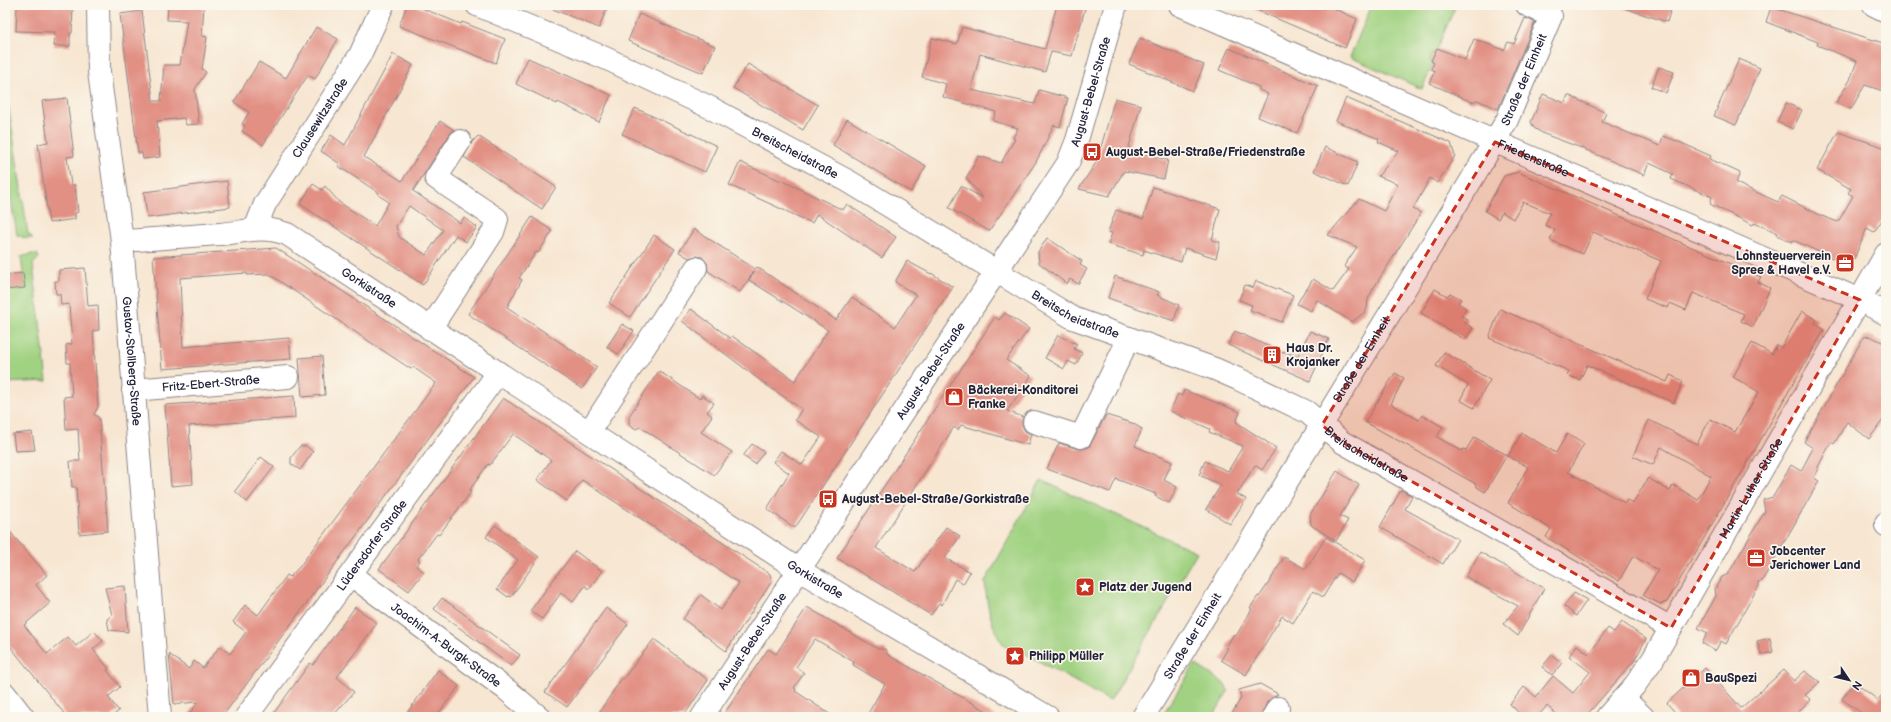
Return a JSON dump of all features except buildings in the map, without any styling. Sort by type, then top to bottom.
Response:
[{"type":"street","name":"Gustav-Stollberg-Straße","points":[[98,5],[100,72],[122,241],[160,717]]},
{"type":"street","name":"Clausewitzstraße","points":[[255,229],[265,204],[360,55],[383,5]]},
{"type":"street","name":"Breitscheidstraße","points":[[477,5],[605,58],[710,107],[848,181],[997,271],[1054,308],[1073,318],[1238,379],[1307,412],[1342,442],[1671,628]]},
{"type":"street","name":"August-Bebel-Straße","points":[[702,717],[1064,169],[1073,152],[1116,5]]},
{"type":"street","name":"Friedenstraße","points":[[1180,5],[1860,300],[1886,314]]},
{"type":"street","name":"Straße der Einheit","points":[[1143,717],[1495,142],[1507,120],[1551,16],[1527,5]]},
{"type":"street","points":[[1874,5],[1886,11]]},
{"type":"street","points":[[430,329],[493,232],[497,219],[436,178],[460,142]]},
{"type":"street","name":"Gorkistraße","points":[[122,241],[224,234],[255,229],[274,230],[287,234],[799,570],[1048,717]]},
{"type":"street","name":"Martin-Luther-Straße","points":[[1607,717],[1644,672],[1671,628],[1886,254]]},
{"type":"street","points":[[589,432],[696,268]]},
{"type":"street","points":[[1034,422],[1081,437],[1129,338]]},
{"type":"street","name":"Lüdersdorfer Straße","points":[[246,717],[498,373]]},
{"type":"street","name":"Fritz-Ebert-Straße","points":[[133,390],[288,377]]},
{"type":"street","name":"Joachim-A-Burgk-Straße","points":[[351,575],[507,690],[539,717]]},
{"type":"street","points":[[5,694],[23,717]]},
{"type":"street","points":[[1624,698],[1643,717]]},
{"type":"highlighted area","points":[[1495,142],[1860,300],[1671,628],[1342,442],[1322,425]]},
{"type":"green space","points":[[1372,5],[1456,5],[1435,53],[1433,53],[1430,61],[1434,63],[1422,89],[1350,57]]},
{"type":"green space","points":[[5,83],[28,234],[33,238],[25,238],[17,235],[5,166]]},
{"type":"green space","points":[[32,254],[38,255],[39,258],[33,264],[47,381],[5,383],[5,290],[25,288],[21,257]]},
{"type":"green space","name":"Platz der Jugend","points":[[1041,480],[1197,552],[1110,701],[1024,653],[1009,649],[1003,644],[994,628],[987,599],[985,582]]},
{"type":"green space","points":[[1195,664],[1225,684],[1228,691],[1213,717],[1161,717]]},
{"type":"place","name":"August-Bebel-Straße/Friedenstraße","points":[[1092,152]]},
{"type":"place","name":"Lohnsteuerverein Spree & Havel e.V.","points":[[1845,263]]},
{"type":"place","name":"Haus Dr. Krojanker","points":[[1272,355]]},
{"type":"place","name":"Bäckerei-Konditorei Franke","points":[[954,397]]},
{"type":"place","name":"August-Bebel-Straße/Gorkistraße","points":[[828,499]]},
{"type":"place","name":"Jobcenter Jerichower Land","points":[[1756,558]]},
{"type":"place","name":"Platz der Jugend","points":[[1085,587]]},
{"type":"place","name":"Philipp Müller","points":[[1015,656]]},
{"type":"place","name":"BauSpezi","points":[[1691,678]]}]
